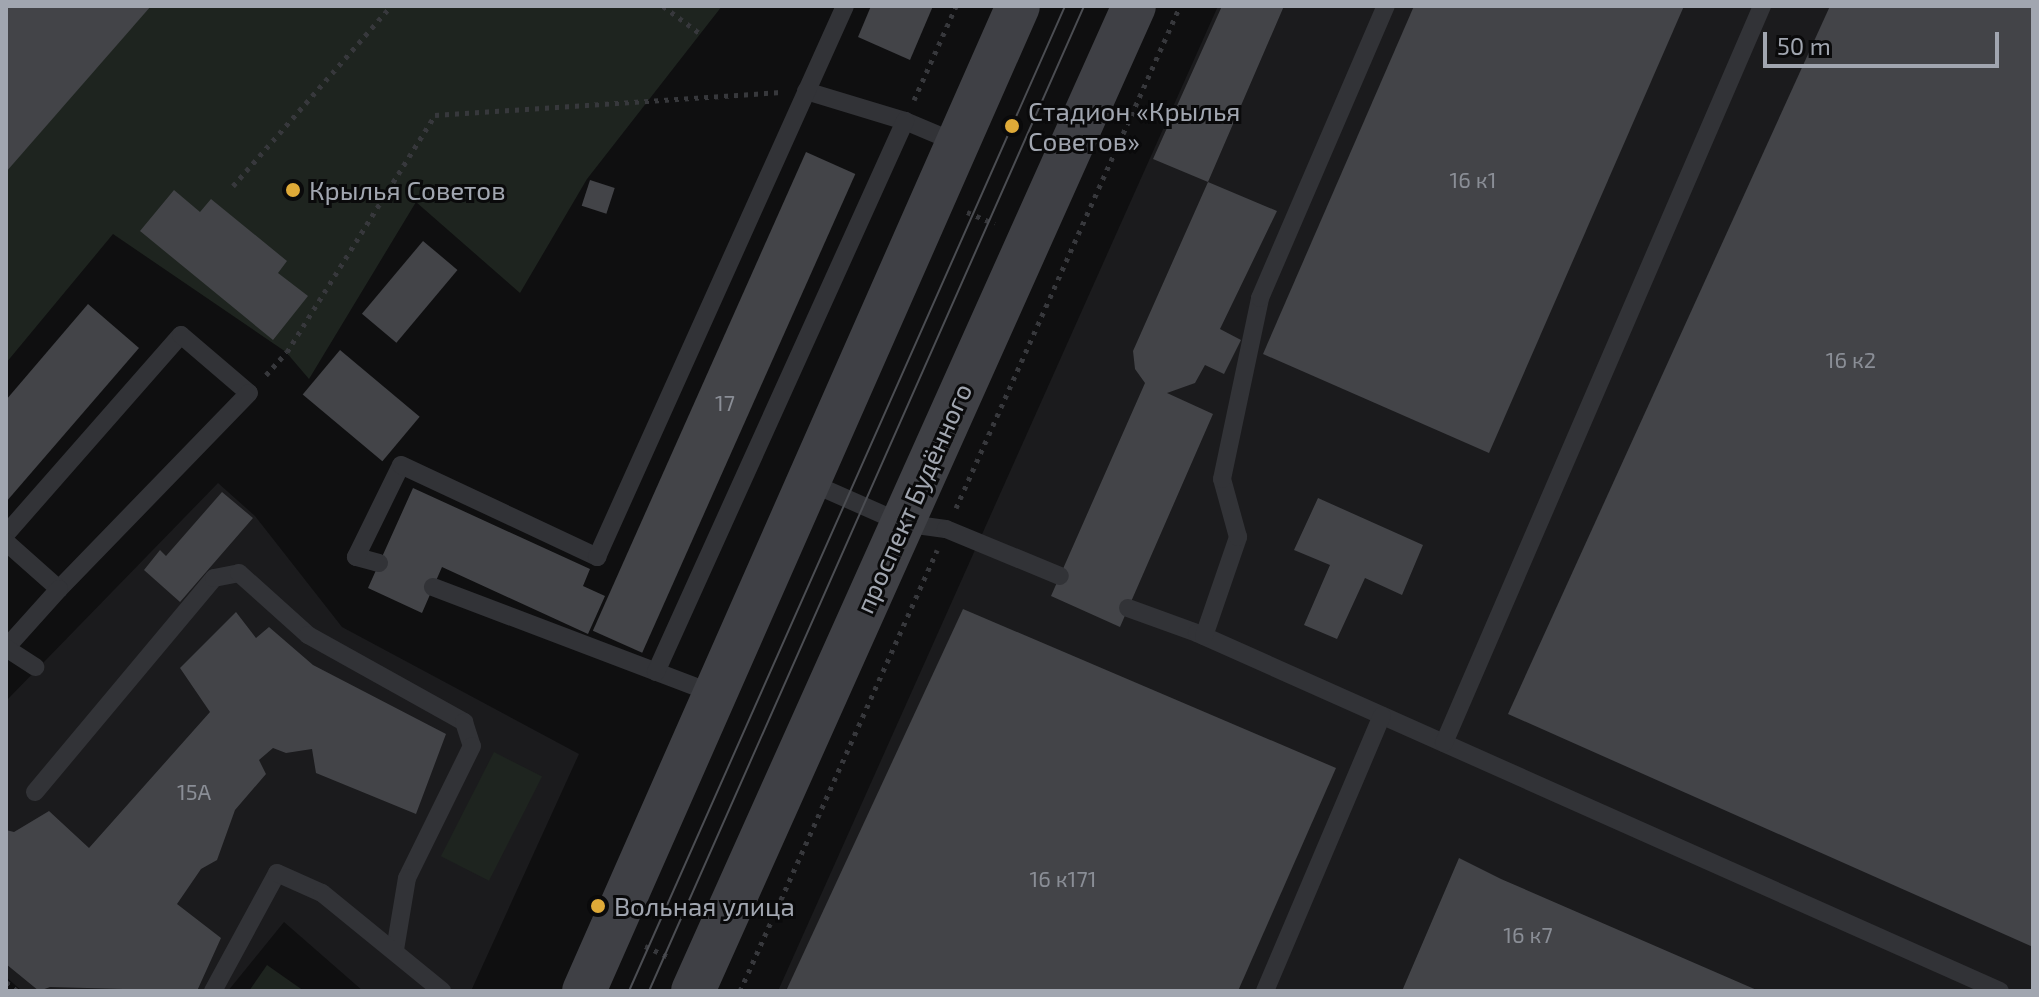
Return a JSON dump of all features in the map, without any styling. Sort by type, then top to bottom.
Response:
[{"type":"main road","points":[[584,991],[1018,6]]},
{"type":"main road","name":"проспект Будённого","points":[[683,975],[902,523],[1134,6]]},
{"type":"lane","points":[[379,563],[356,557],[401,465],[597,557],[845,6]]},
{"type":"lane","points":[[1204,636],[1238,537],[1222,479],[1260,298],[1386,6]]},
{"type":"lane","points":[[1444,743],[1762,6]]},
{"type":"lane","points":[[806,91],[905,121],[957,143]]},
{"type":"lane","points":[[656,672],[905,121]]},
{"type":"lane","points":[[6,534],[181,335],[249,393],[6,648],[35,667]]},
{"type":"lane","points":[[808,482],[902,523],[946,529],[1060,576]]},
{"type":"lane","points":[[6,542],[59,589]]},
{"type":"lane","points":[[35,792],[214,578],[239,573],[308,635],[464,722],[472,746],[407,878],[395,950]]},
{"type":"lane","points":[[433,587],[714,694]]},
{"type":"lane","points":[[1128,608],[1204,636],[2000,991]]},
{"type":"lane","points":[[1265,991],[1382,716]]},
{"type":"lane","points":[[213,991],[277,873],[322,893],[442,991]]},
{"type":"path","points":[[233,186],[391,6]]},
{"type":"path","points":[[663,6],[702,35]]},
{"type":"path","points":[[905,121],[956,6]]},
{"type":"path","points":[[740,991],[1180,6]]},
{"type":"path","points":[[249,393],[287,352],[435,115],[806,91]]},
{"type":"path","points":[[962,210],[995,224]]},
{"type":"path","points":[[636,943],[683,975]]},
{"type":"path","points":[[6,982],[17,991]]},
{"type":"shaded area","name":"Крылья Советов","points":[[6,6],[722,6],[587,179],[520,293],[416,202],[309,379],[286,352],[113,234],[6,363]]},
{"type":"shaded area","points":[[1218,6],[2033,6],[2033,991],[778,991]]},
{"type":"shaded area","points":[[218,483],[255,516],[342,627],[579,754],[471,991],[363,991],[284,922],[228,991],[22,991],[6,977],[6,701]]},
{"type":"shaded area","points":[[494,752],[542,777],[489,881],[441,856]]},
{"type":"shaded area","points":[[267,965],[304,991],[249,991]]},
{"type":"building","points":[[6,6],[151,6],[6,172]]},
{"type":"building","points":[[871,6],[933,6],[910,60],[858,37]]},
{"type":"building","points":[[1222,6],[1284,6],[1208,182],[1153,159]]},
{"type":"building","points":[[1414,6],[1684,6],[1489,453],[1263,354]]},
{"type":"building","points":[[1830,6],[2033,6],[2033,947],[1508,714]]},
{"type":"building","points":[[806,152],[855,174],[642,653],[593,631]]},
{"type":"building","points":[[590,180],[615,188],[606,214],[582,206]]},
{"type":"building","points":[[1208,182],[1277,211],[1220,329],[1241,340],[1224,374],[1205,365],[1195,383],[1167,393],[1213,414],[1120,627],[1051,596],[1145,383],[1135,369],[1133,351]]},
{"type":"building","points":[[174,190],[200,212],[211,199],[287,261],[278,273],[308,296],[273,340],[140,231]]},
{"type":"building","points":[[423,241],[457,270],[396,343],[362,314]]},
{"type":"building","points":[[88,304],[139,348],[6,502],[6,400]]},
{"type":"building","points":[[340,350],[420,417],[382,461],[303,394]]},
{"type":"building","points":[[413,488],[590,569],[583,586],[605,596],[588,634],[442,567],[422,613],[368,588]]},
{"type":"building","points":[[222,492],[253,518],[180,602],[144,570],[160,550],[166,556]]},
{"type":"building","points":[[1318,498],[1423,545],[1402,595],[1365,578],[1337,639],[1304,625],[1330,565],[1294,550]]},
{"type":"building","points":[[963,609],[1336,768],[1238,991],[786,991]]},
{"type":"building","points":[[236,612],[256,638],[269,627],[313,665],[446,734],[416,814],[316,773],[312,749],[286,753],[273,748],[259,760],[266,774],[235,810],[217,860],[201,869],[177,904],[221,938],[197,991],[50,987],[39,991],[6,964],[6,830],[14,832],[49,811],[89,848],[210,712],[180,668]]},
{"type":"building","points":[[1459,858],[1501,879],[1759,991],[1402,991]]},
{"type":"tram line","points":[[629,991],[1065,6]]},
{"type":"tram line","points":[[649,991],[1084,6]]},
{"type":"place","name":"Стадион «Крылья Советов»","points":[[1012,126]]},
{"type":"place","name":"Крылья Советов","points":[[293,190]]},
{"type":"place","name":"Вольная улица","points":[[598,906]]}]
